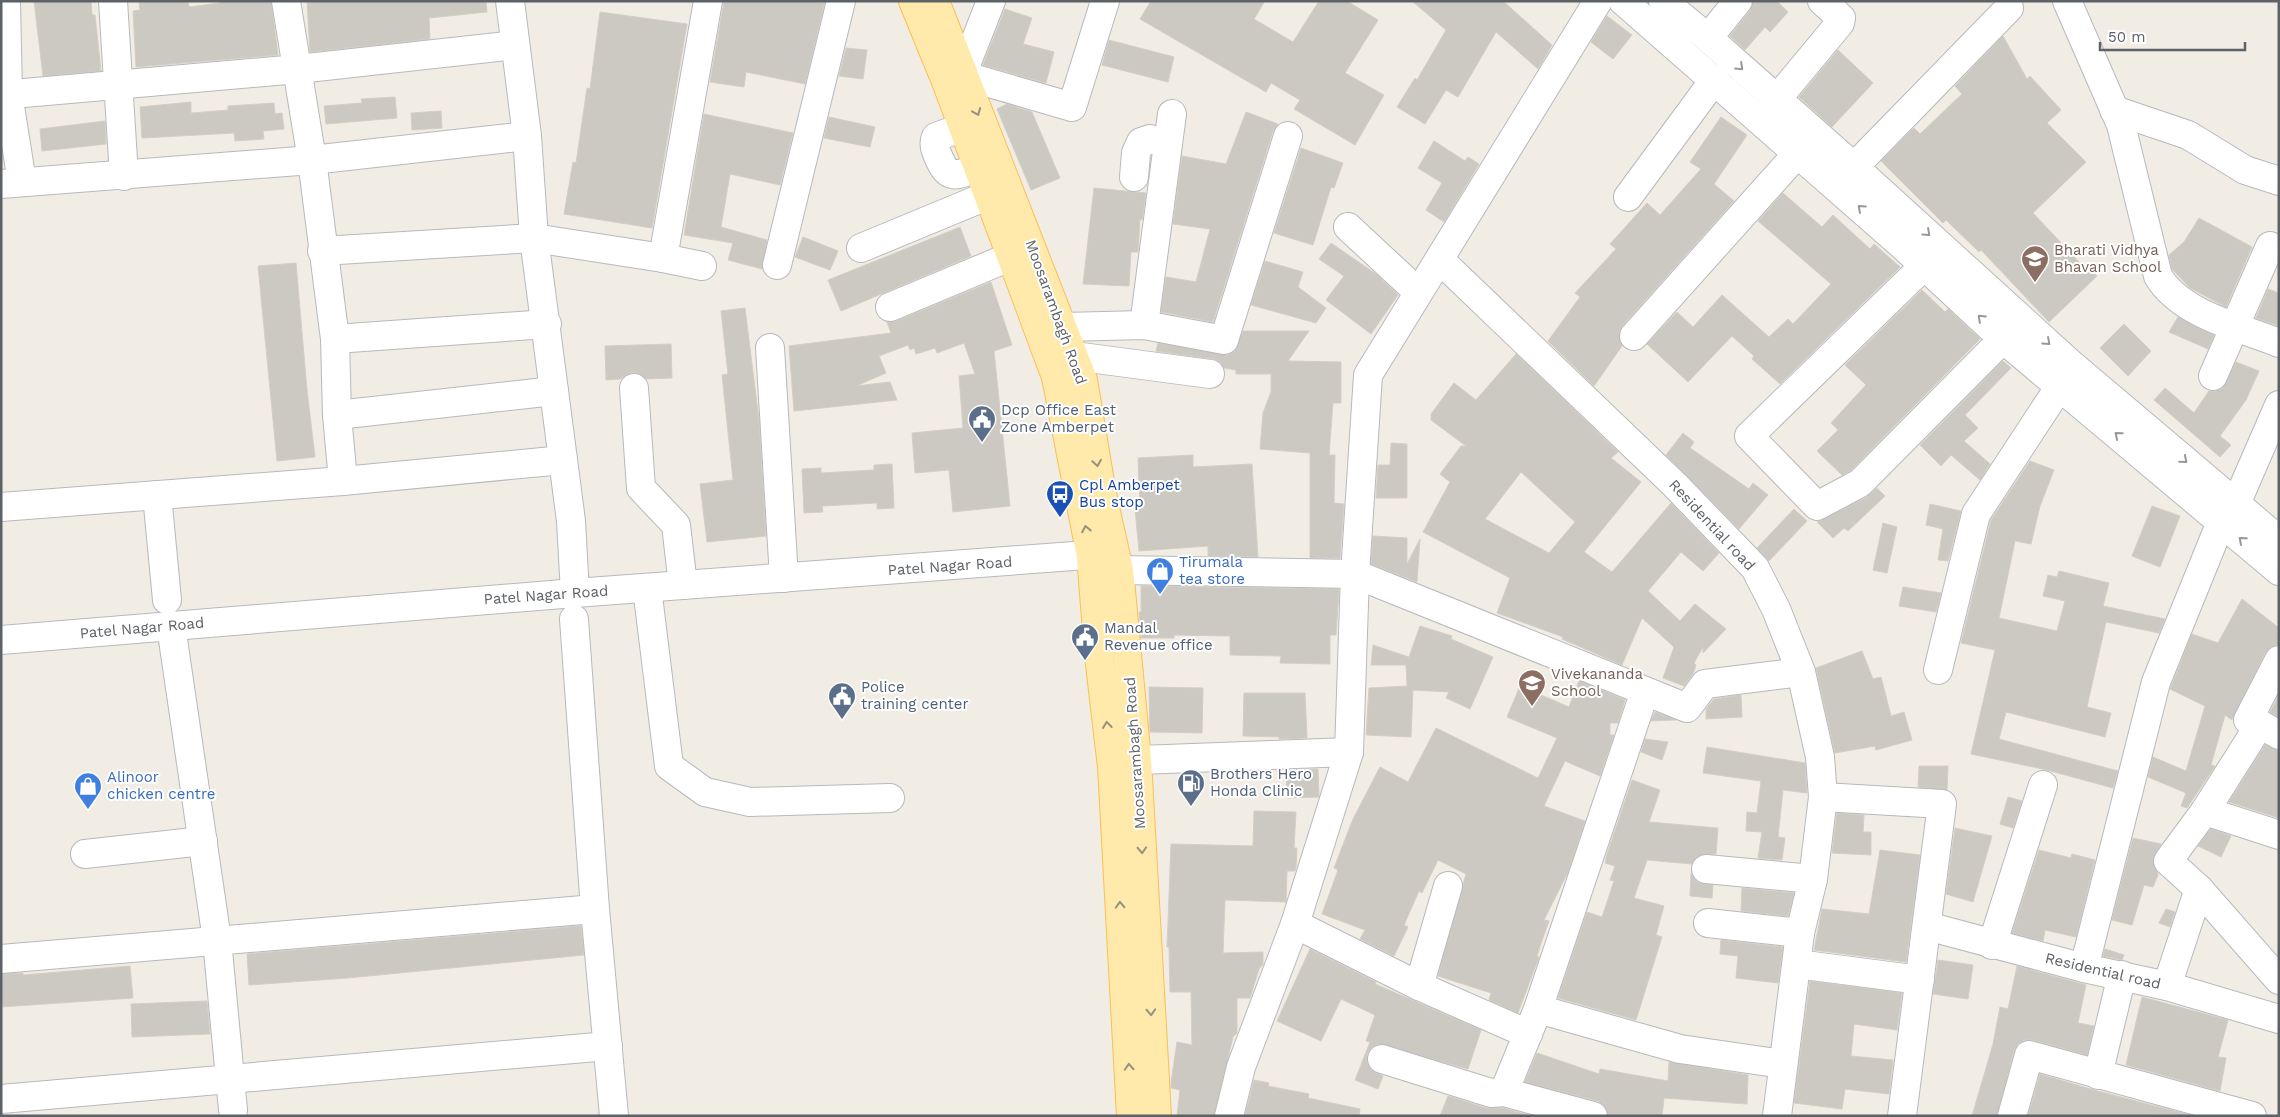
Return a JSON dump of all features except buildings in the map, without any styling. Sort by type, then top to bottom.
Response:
[{"type":"main road","name":"Moosarambagh Road","points":[[913,1],[989,195],[1056,377],[1108,560]]},
{"type":"main road","name":"Moosarambagh Road","points":[[935,1],[962,75],[1083,380],[1102,494],[1108,560],[1099,656],[1124,761],[1157,1116]]},
{"type":"main road","name":"Moosarambagh Road","points":[[1124,761],[1132,1116]]},
{"type":"street","points":[[6,1],[5,94],[12,183],[124,176],[312,160],[527,136]]},
{"type":"street","points":[[112,1],[124,176]]},
{"type":"street","points":[[286,1],[312,160],[322,251],[335,339],[337,415],[343,481]]},
{"type":"street","points":[[510,1],[527,136],[534,238],[547,324],[571,521],[575,593]]},
{"type":"street","points":[[663,258],[708,1]]},
{"type":"street","points":[[778,265],[841,1]]},
{"type":"street","points":[[991,1],[962,75],[1072,107],[1105,1]]},
{"type":"street","points":[[1229,1116],[1241,1067],[1296,924],[1349,752],[1355,574],[1368,375],[1598,1]]},
{"type":"street","points":[[1623,1],[1798,152],[1925,265],[2003,339],[2060,386],[2228,513],[2279,540]]},
{"type":"street","points":[[1663,1],[1708,38],[1854,167],[2072,365],[2228,513],[2279,572]]},
{"type":"street","points":[[1708,38],[1738,1]]},
{"type":"street","points":[[1776,100],[1840,23],[1841,18],[1839,14],[1822,1]]},
{"type":"street","points":[[2067,1],[2121,125],[2158,276],[2164,287],[2193,310],[2279,343]]},
{"type":"street","points":[[1854,167],[2008,8]]},
{"type":"street","points":[[5,94],[298,69],[516,45]]},
{"type":"street","points":[[1628,197],[1715,79]]},
{"type":"street","points":[[2114,110],[2188,135],[2244,170],[2279,180]]},
{"type":"street","points":[[1144,325],[1172,114]]},
{"type":"street","points":[[1063,327],[1144,325],[1224,340],[1288,136]]},
{"type":"street","points":[[1134,177],[1136,153],[1141,142],[1150,139],[1168,144]]},
{"type":"street","points":[[1634,336],[1798,152]]},
{"type":"street","points":[[862,248],[989,195]]},
{"type":"street","points":[[1348,227],[1418,292]]},
{"type":"street","points":[[322,251],[534,238],[702,266]]},
{"type":"street","points":[[2213,376],[2270,246]]},
{"type":"street","points":[[890,307],[1012,256]]},
{"type":"street","name":"Residential road","points":[[1440,260],[1675,485],[1755,568],[1776,609],[1801,672],[1820,757],[1823,797],[1813,879],[1800,933],[1777,1116]]},
{"type":"street","points":[[1925,265],[1749,436],[1817,506],[1860,483],[2003,339]]},
{"type":"street","points":[[335,339],[547,324]]},
{"type":"street","points":[[770,348],[784,578]]},
{"type":"street","points":[[1074,356],[1210,374]]},
{"type":"street","points":[[1938,670],[1976,514],[2060,386]]},
{"type":"street","points":[[634,388],[641,488],[676,525],[683,585]]},
{"type":"street","points":[[337,415],[554,391]]},
{"type":"street","points":[[2084,968],[2156,682],[2228,513],[2279,405]]},
{"type":"street","points":[[1,507],[343,481],[564,460]]},
{"type":"street","points":[[157,495],[169,613],[217,940],[233,1110]]},
{"type":"street","name":"Patel Nagar Road","points":[[1,640],[169,613],[575,593],[784,578],[1108,560],[1355,574]]},
{"type":"street","points":[[1355,574],[1687,708],[1705,684],[1801,672]]},
{"type":"street","points":[[647,588],[669,766],[706,792],[750,802],[890,798]]},
{"type":"street","points":[[574,619],[595,909],[614,1116]]},
{"type":"street","points":[[2279,660],[2262,726],[2205,811],[2168,861],[2199,890],[2279,980]]},
{"type":"street","points":[[1504,1092],[1533,1022],[1645,691]]},
{"type":"street","points":[[1124,761],[1349,752]]},
{"type":"street","points":[[1992,945],[2043,785]]},
{"type":"street","points":[[1823,797],[1942,804],[1902,1116]]},
{"type":"street","points":[[2205,811],[2279,835]]},
{"type":"street","points":[[85,854],[203,841]]},
{"type":"street","points":[[1706,869],[1813,879]]},
{"type":"street","points":[[1419,986],[1448,886]]},
{"type":"street","points":[[2167,986],[2199,890]]},
{"type":"street","points":[[1,959],[595,909]]},
{"type":"street","points":[[1708,923],[1800,933]]},
{"type":"street","points":[[1296,924],[1419,986],[1533,1022],[1680,1049],[1783,1064]]},
{"type":"street","name":"Residential road","points":[[1927,926],[1992,945],[2167,986],[2279,1019]]},
{"type":"street","points":[[1797,964],[1920,980]]},
{"type":"street","points":[[2098,1074],[2122,975]]},
{"type":"street","points":[[1,1098],[608,1046]]},
{"type":"street","points":[[2012,1116],[2029,1056],[2252,1116]]},
{"type":"street","points":[[1382,1059],[1491,1094],[1504,1092],[1593,1116]]},
{"type":"place","name":"Bharati Vidhya Bhavan School","points":[[2035,283]]},
{"type":"place","name":"Dcp Office East Zone Amberpet","points":[[982,443]]},
{"type":"place","name":"Cpl Amberpet Bus stop","points":[[1060,518]]},
{"type":"place","name":"Tirumala tea store","points":[[1160,595]]},
{"type":"place","name":"Mandal Revenue office","points":[[1085,661]]},
{"type":"place","name":"Vivekananda School","points":[[1532,707]]},
{"type":"place","name":"Police training center","points":[[842,720]]},
{"type":"place","name":"Brothers Hero Honda Clinic","points":[[1191,807]]},
{"type":"place","name":"Alinoor chicken centre","points":[[88,810]]}]
